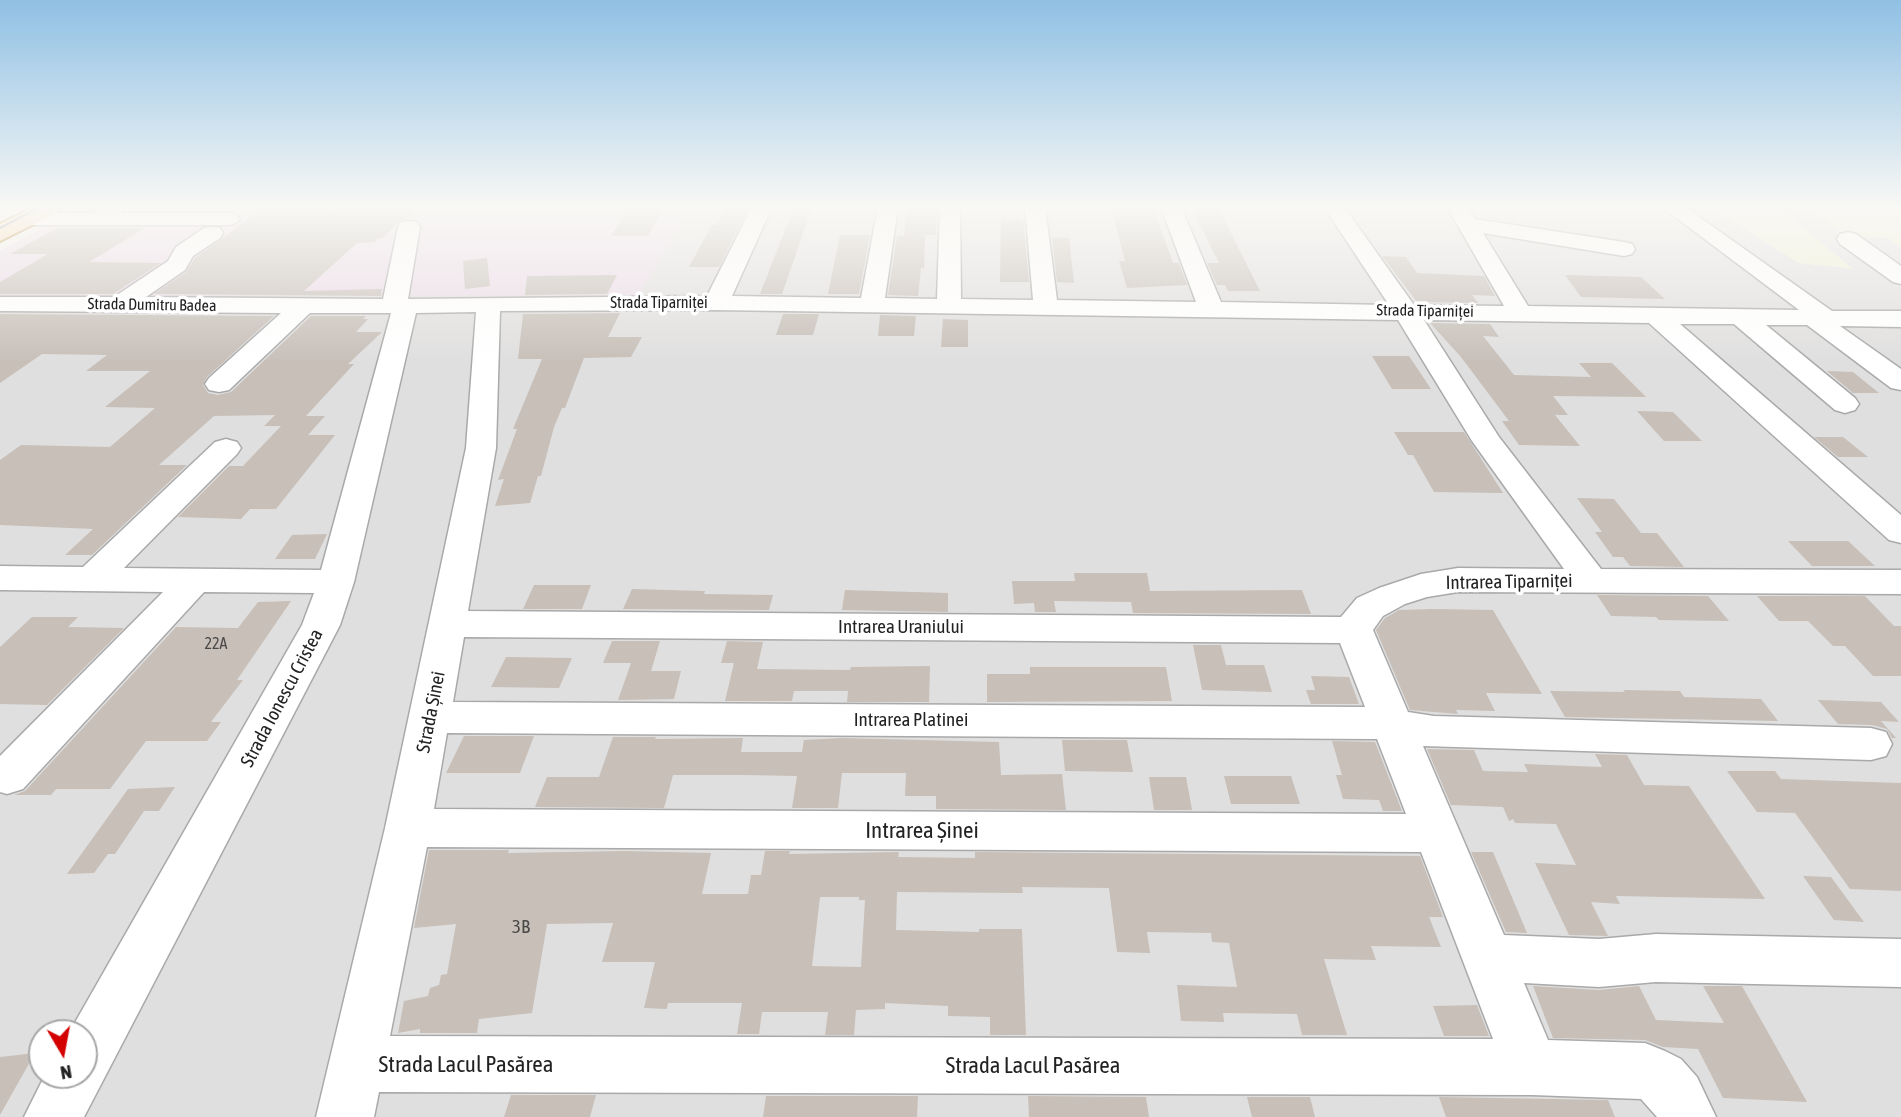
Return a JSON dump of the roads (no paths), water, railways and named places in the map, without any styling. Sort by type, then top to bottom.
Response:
[{"type":"street","points":[[119,305],[177,265],[180,259]]},
{"type":"street","name":"Strada Ionescu Cristea","points":[[98,1034],[309,650],[335,582],[399,306],[405,259]]},
{"type":"street","points":[[716,303],[737,259]]},
{"type":"street","points":[[872,305],[879,259]]},
{"type":"street","points":[[949,259],[949,306]]},
{"type":"street","points":[[1041,259],[1046,307]]},
{"type":"street","points":[[1191,259],[1211,309]]},
{"type":"street","points":[[1369,259],[1488,441],[1591,581]]},
{"type":"street","points":[[1488,259],[1520,313]]},
{"type":"street","points":[[1742,259],[1901,382]]},
{"type":"street","points":[[1876,259],[1901,277]]},
{"type":"street","name":"Strada Tiparniței","points":[[446,305],[716,303],[1404,310],[1901,319]]},
{"type":"street","name":"Strada Dumitru Badea","points":[[0,304],[446,305]]},
{"type":"street","name":"Strada Șinei","points":[[345,1117],[408,828],[481,448],[488,348],[488,304]]},
{"type":"street","points":[[219,384],[303,306]]},
{"type":"street","points":[[1655,315],[1901,533]]},
{"type":"street","points":[[1741,317],[1845,404]]},
{"type":"street","points":[[92,579],[226,448]]},
{"type":"street","points":[[0,578],[335,582]]},
{"type":"street","points":[[7,777],[195,580]]},
{"type":"street","name":"Intrarea Tiparniței","points":[[1354,630],[1358,619],[1370,607],[1421,586],[1458,580],[1901,582]]},
{"type":"street","name":"Intrarea Uraniului","points":[[449,624],[1354,630]]},
{"type":"street","points":[[1354,630],[1532,1067]]},
{"type":"street","name":"Intrarea Platinei","points":[[429,717],[1373,723],[1434,732],[1871,744]]},
{"type":"street","name":"Intrarea Șinei","points":[[408,828],[1437,833]]},
{"type":"street","points":[[1488,958],[1599,963],[1656,958],[1901,963]]},
{"type":"street","name":"Strada Lacul Pasărea","points":[[357,1064],[1532,1067],[1645,1071],[1661,1079],[1677,1097],[1687,1117]]},
{"type":"street","points":[[53,1117],[68,1089]]}]
